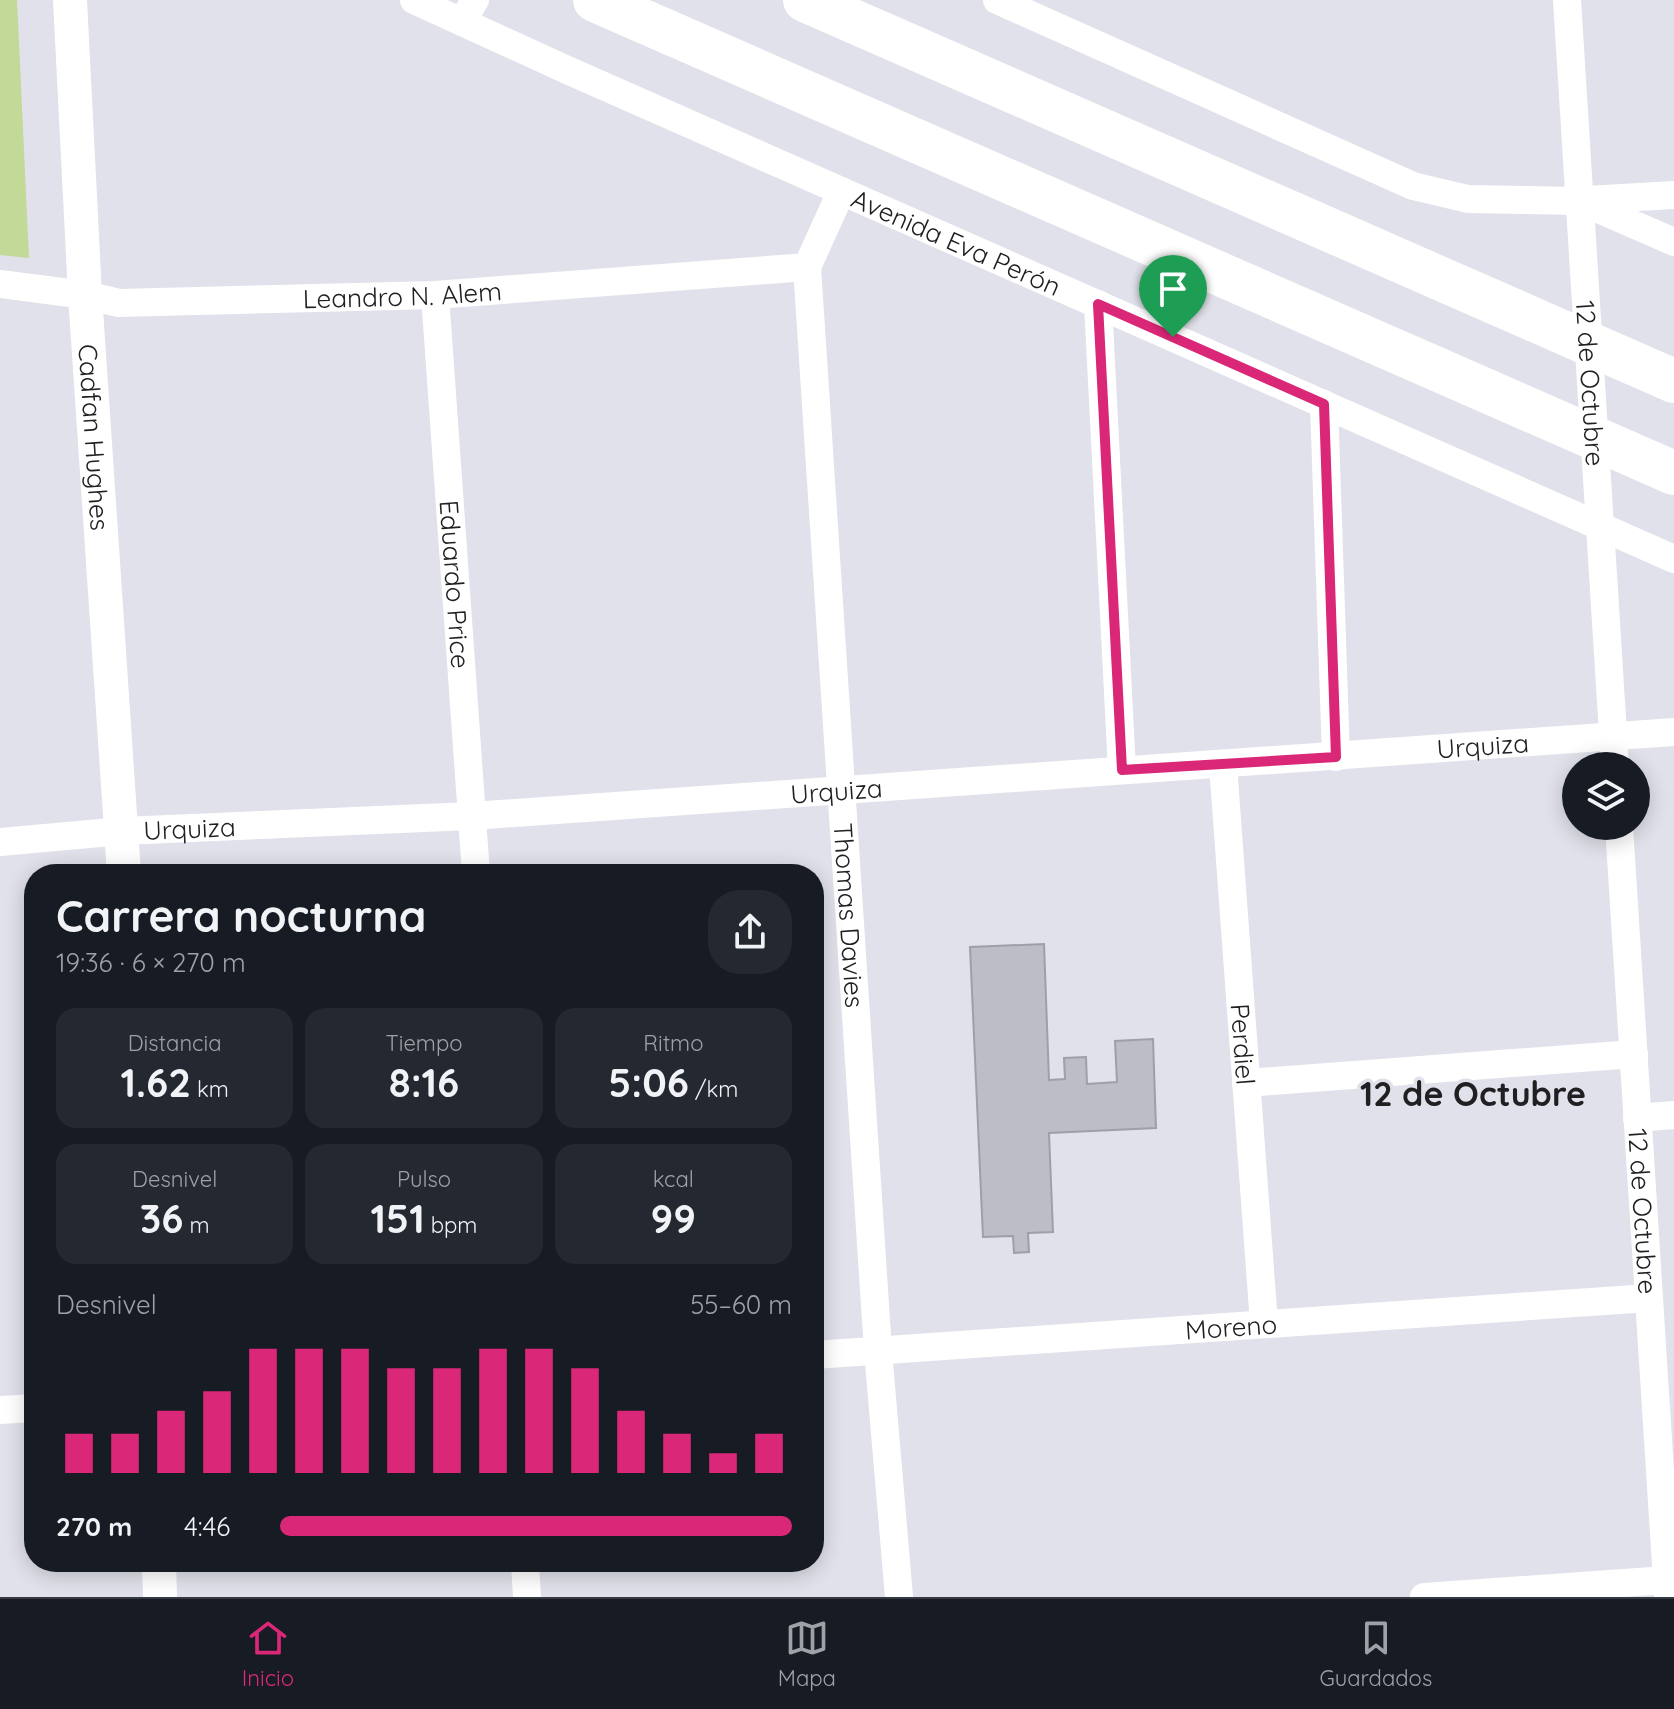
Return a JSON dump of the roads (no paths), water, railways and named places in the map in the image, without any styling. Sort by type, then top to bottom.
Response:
[{"type":"main road","points":[[595,0],[1674,473]]},
{"type":"main road","points":[[805,0],[1674,381]]},
{"type":"street","name":"Cadfan Hughes","points":[[70,0],[85,295],[124,864]]},
{"type":"street","name":"Avenida Eva Perón","points":[[414,0],[468,11],[841,192],[1674,559]]},
{"type":"street","points":[[997,0],[1413,186],[1468,199],[1580,201],[1674,195]]},
{"type":"street","name":"12 de Octubre","points":[[1567,0],[1614,752]]},
{"type":"street","name":"Thomas Davies","points":[[841,192],[807,267],[878,1351],[899,1597]]},
{"type":"street","points":[[1580,201],[1674,242]]},
{"type":"street","name":"Leandro N. Alem","points":[[0,284],[85,295],[119,303],[435,295],[807,267]]},
{"type":"street","name":"Eduardo Price","points":[[435,295],[475,864]]},
{"type":"street","points":[[1098,304],[1122,770]]},
{"type":"street","points":[[1324,404],[1336,757]]},
{"type":"street","name":"Urquiza","points":[[1614,752],[1674,732]]},
{"type":"street","name":"Urquiza","points":[[0,842],[122,831],[471,816],[1336,757],[1562,753]]},
{"type":"street","name":"Perdiel","points":[[1223,765],[1264,1324]]},
{"type":"street","name":"12 de Octubre","points":[[1620,840],[1649,1298],[1668,1501],[1667,1588]]},
{"type":"street","points":[[1246,1083],[1634,1054]]},
{"type":"street","points":[[1637,1118],[1674,1115]]},
{"type":"street","name":"Moreno","points":[[824,1354],[1649,1298]]},
{"type":"street","points":[[0,1410],[24,1409]]},
{"type":"street","points":[[159,1572],[160,1597]]},
{"type":"street","points":[[526,1572],[527,1597]]},
{"type":"street","points":[[1424,1597],[1667,1588]]},
{"type":"district","name":"12 de Octubre","points":[[1473,1093]]}]
